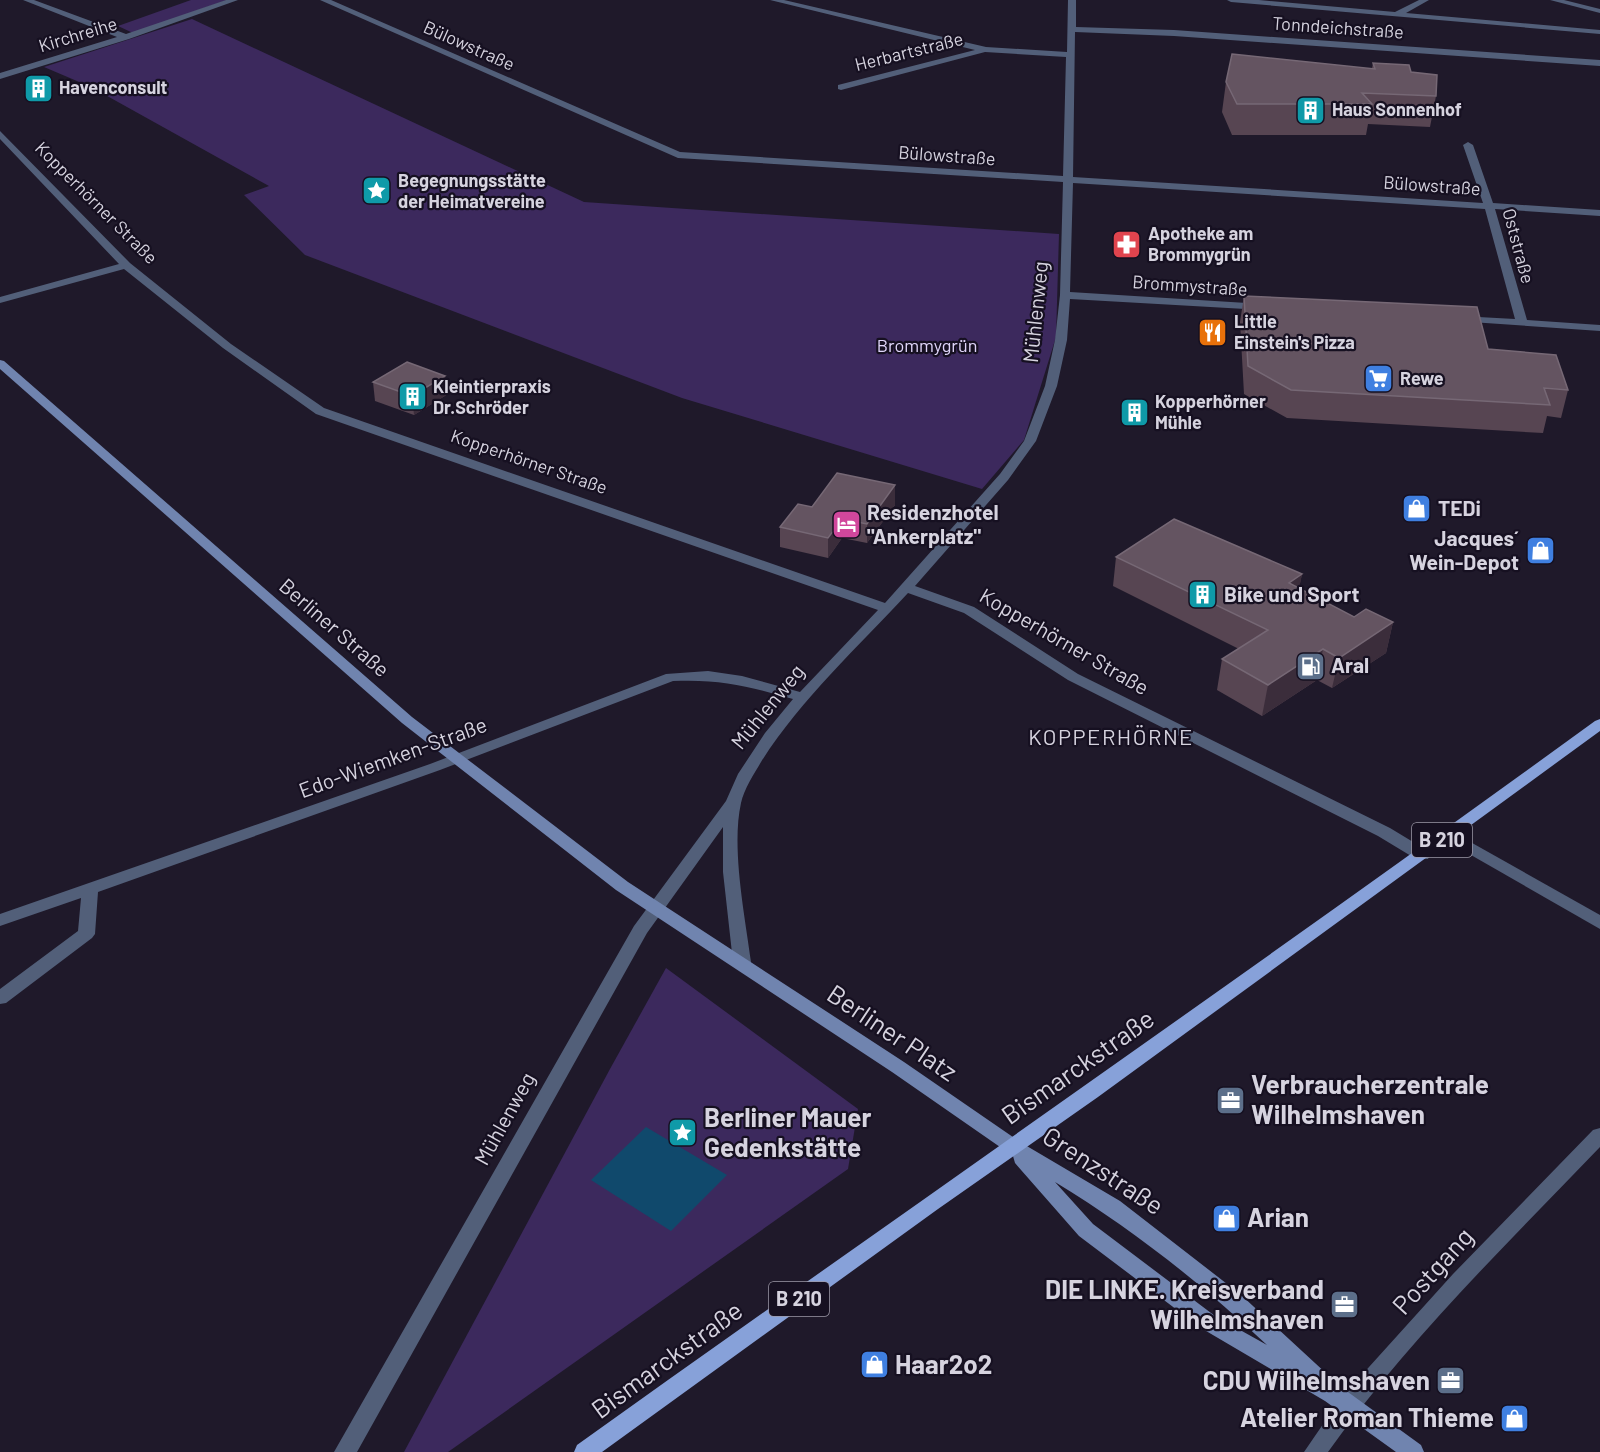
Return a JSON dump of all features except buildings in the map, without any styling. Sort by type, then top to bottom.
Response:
[{"type":"main road","name":"Berliner Straße","points":[[0,363],[398,712],[622,886],[655,908]]},
{"type":"main road","name":"Bismarckstraße","points":[[585,1452],[1422,855],[1600,724]]},
{"type":"main road","name":"Berliner Platz","points":[[655,908],[742,962],[1013,1147]]},
{"type":"main road","name":"Grenzstraße","points":[[1013,1147],[1086,1230],[1208,1322],[1341,1400],[1413,1452]]},
{"type":"main road","name":"Grenzstraße","points":[[1013,1147],[1113,1207],[1151,1236],[1233,1300],[1341,1400]]},
{"type":"street","points":[[27,0],[126,37]]},
{"type":"street","name":"Kirchreihe","points":[[0,76],[126,37],[234,0]]},
{"type":"street","name":"Bülowstraße","points":[[324,0],[678,155],[1600,213]]},
{"type":"street","name":"Herbartstraße","points":[[774,0],[986,50],[1071,55]]},
{"type":"street","name":"Mühlenweg","points":[[345,1452],[634,941],[655,908],[733,802],[746,774],[770,736],[1004,477],[1030,441],[1053,377],[1061,340],[1069,180],[1072,0]]},
{"type":"street","points":[[1231,0],[1600,32]]},
{"type":"street","points":[[1397,14],[1425,0]]},
{"type":"street","points":[[1554,0],[1600,10]]},
{"type":"street","name":"Tonndeichstraße","points":[[1073,29],[1174,33],[1600,63]]},
{"type":"street","name":"Herbartstraße","points":[[841,87],[986,50]]},
{"type":"street","name":"Kopperhörner Straße","points":[[0,134],[126,265],[227,346],[320,411],[887,608]]},
{"type":"street","name":"Oststraße","points":[[1467,145],[1490,206],[1522,323]]},
{"type":"street","points":[[0,300],[126,265]]},
{"type":"street","name":"Brommystraße","points":[[1065,295],[1280,308]]},
{"type":"street","points":[[1453,319],[1600,328]]},
{"type":"street","name":"Kopperhörner Straße","points":[[906,588],[969,610],[1073,677],[1374,827],[1422,855]]},
{"type":"street","name":"Edo-Wiemken-Straße","points":[[0,920],[456,759],[672,677],[708,675],[742,680],[803,697]]},
{"type":"street","points":[[733,802],[731,872],[742,962]]},
{"type":"street","points":[[1449,835],[1600,923]]},
{"type":"street","points":[[0,998],[86,934],[90,889]]},
{"type":"street","name":"Postgang","points":[[1315,1452],[1341,1400],[1600,1134]]},
{"type":"green space","points":[[191,0],[227,0],[133,33],[118,26]]},
{"type":"green space","name":"Brommygrün","points":[[192,19],[584,202],[1059,234],[1056,337],[1024,440],[982,489],[682,398],[305,255],[244,195],[269,186],[91,87],[44,67]]},
{"type":"green space","points":[[666,968],[858,1109],[848,1169],[448,1452],[404,1452],[610,1069]]},
{"type":"water","points":[[646,1127],[727,1175],[671,1231],[591,1180]]},
{"type":"place","name":"Havenconsult","points":[[38,88]]},
{"type":"place","name":"Haus Sonnenhof","points":[[1311,110]]},
{"type":"place","name":"Begegnungsstätte der Heimatvereine","points":[[377,191]]},
{"type":"place","name":"Apotheke am Brommygrün","points":[[1127,244]]},
{"type":"place","name":"Little Einstein's Pizza","points":[[1213,332]]},
{"type":"place","name":"Rewe","points":[[1379,379]]},
{"type":"place","name":"Kleintierpraxis Dr.Schröder","points":[[412,397]]},
{"type":"place","name":"Kopperhörner Mühle","points":[[1134,412]]},
{"type":"place","name":"TEDi","points":[[1417,509]]},
{"type":"place","name":"Residenzhotel \"Ankerplatz\"","points":[[846,525]]},
{"type":"place","name":"Jacques´ Wein-Depot","points":[[1540,551]]},
{"type":"place","name":"Bike und Sport","points":[[1203,595]]},
{"type":"place","name":"Aral","points":[[1310,666]]},
{"type":"place","name":"Verbraucherzentrale Wilhelmshaven","points":[[1230,1100]]},
{"type":"place","name":"Berliner Mauer Gedenkstätte","points":[[683,1133]]},
{"type":"place","name":"Arian","points":[[1226,1218]]},
{"type":"place","name":"DIE LINKE. Kreisverband Wilhelmshaven","points":[[1345,1305]]},
{"type":"place","name":"Haar2o2","points":[[874,1365]]},
{"type":"place","name":"CDU Wilhelmshaven","points":[[1451,1381]]},
{"type":"place","name":"Atelier Roman Thieme","points":[[1515,1418]]},
{"type":"district","name":"KOPPERHÖRNE","points":[[1111,737]]}]
